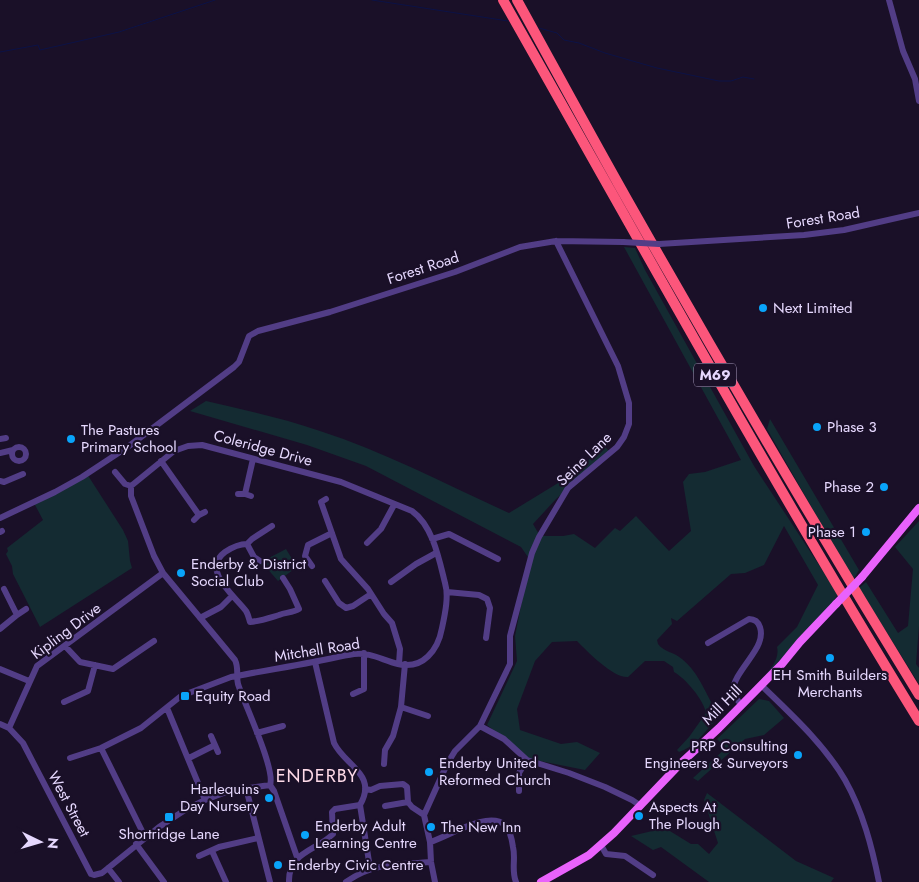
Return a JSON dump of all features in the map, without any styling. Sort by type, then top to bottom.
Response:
[{"type":"highway","name":"M69","points":[[504,0],[810,541],[919,722]]},
{"type":"highway","name":"M69","points":[[517,0],[680,290],[837,560],[919,695]]},
{"type":"main road","name":"Mill Hill","points":[[541,882],[589,855],[641,806],[680,764],[761,685],[862,577],[919,508]]},
{"type":"street","points":[[889,0],[901,42],[915,79],[919,101]]},
{"type":"street","name":"Forest Road","points":[[0,518],[56,492],[130,446],[234,367],[243,354],[247,340],[258,331],[330,312],[431,280],[520,247],[556,241],[659,244],[804,236],[844,230],[919,213]]},
{"type":"street","name":"Seine Lane","points":[[424,815],[447,764],[455,751],[480,726],[510,664],[510,636],[533,550],[539,537],[568,488],[603,460],[621,442],[627,431],[630,418],[629,403],[618,366],[556,241]]},
{"type":"street","name":"Coleridge Drive","points":[[131,486],[174,451],[188,446],[202,445],[341,482],[420,517],[429,530],[432,539]]},
{"type":"street","points":[[0,453],[13,450]]},
{"type":"street","points":[[245,495],[253,459]]},
{"type":"street","points":[[161,461],[199,516]]},
{"type":"street","points":[[115,472],[125,484],[131,486],[131,496],[154,556],[163,573],[233,655],[238,665],[238,684],[271,774],[272,780],[270,785]]},
{"type":"street","points":[[0,481],[4,482],[23,474]]},
{"type":"street","points":[[323,501],[341,559],[371,594],[392,624],[400,649],[402,664],[401,708],[393,736],[385,750],[384,764]]},
{"type":"street","points":[[367,543],[381,530],[394,505]]},
{"type":"street","points":[[247,544],[252,538],[272,526]]},
{"type":"street","points":[[312,566],[305,556],[308,545],[332,533]]},
{"type":"street","points":[[402,664],[412,664],[423,660],[433,653],[440,640],[447,592],[432,539],[449,534],[498,559]]},
{"type":"street","points":[[247,544],[241,544],[228,550],[221,555],[216,565],[217,575],[232,596],[247,612],[246,623],[263,621],[281,614],[291,614],[299,609],[290,589],[282,579]]},
{"type":"street","points":[[247,544],[254,557],[262,561]]},
{"type":"street","points":[[392,579],[436,554]]},
{"type":"street","name":"Kipling Drive","points":[[9,728],[37,666],[163,573]]},
{"type":"street","points":[[325,581],[339,603],[346,608],[353,606],[371,594]]},
{"type":"street","points":[[4,589],[12,596],[10,604],[17,615]]},
{"type":"street","points":[[447,592],[479,595],[488,599],[490,608],[486,638]]},
{"type":"street","points":[[200,618],[221,606],[232,596]]},
{"type":"street","points":[[0,629],[26,609]]},
{"type":"street","points":[[708,643],[749,619],[754,619],[759,623],[761,637],[759,643],[734,686],[734,695],[741,704]]},
{"type":"street","points":[[65,646],[80,662],[113,669],[154,641]]},
{"type":"street","points":[[353,694],[366,690],[364,653]]},
{"type":"street","name":"Mitchell Road","points":[[237,676],[364,653],[402,664]]},
{"type":"street","points":[[315,662],[334,744],[338,751],[359,770],[365,789],[358,805],[370,868]]},
{"type":"street","points":[[64,702],[88,691],[95,666]]},
{"type":"street","points":[[0,669],[29,681]]},
{"type":"street","points":[[70,758],[101,748],[141,728],[175,700],[195,690],[237,676]]},
{"type":"street","points":[[761,685],[815,741],[845,779],[860,811],[880,882]]},
{"type":"street","points":[[167,708],[205,800]]},
{"type":"street","points":[[401,708],[428,716]]},
{"type":"street","points":[[0,724],[9,728]]},
{"type":"street","points":[[256,733],[283,726]]},
{"type":"street","points":[[480,726],[504,739],[527,760],[605,787],[641,806]]},
{"type":"street","name":"West Street","points":[[9,728],[23,743],[91,874],[95,875],[108,868]]},
{"type":"street","points":[[211,736],[218,752]]},
{"type":"street","points":[[189,758],[215,745]]},
{"type":"street","points":[[101,748],[145,837]]},
{"type":"street","points":[[519,791],[519,773],[527,760]]},
{"type":"street","points":[[365,789],[371,790],[379,783],[388,786],[404,784],[406,786],[408,802],[424,815],[430,842],[435,882]]},
{"type":"street","points":[[119,882],[108,868],[136,844],[172,818],[205,800],[246,788],[270,785]]},
{"type":"street","points":[[270,785],[274,791],[297,857]]},
{"type":"street","points":[[246,788],[270,882]]},
{"type":"street","points":[[385,806],[408,802]]},
{"type":"street","points":[[290,882],[291,869],[297,857],[332,836],[334,832],[331,814],[333,810],[358,805]]},
{"type":"street","points":[[430,842],[480,822],[496,821],[505,826],[511,838],[515,853],[513,869],[516,882]]},
{"type":"street","points":[[199,856],[235,842],[258,838]]},
{"type":"street","points":[[136,844],[164,882]]},
{"type":"street","points":[[599,847],[606,854],[625,856],[652,875]]},
{"type":"street","points":[[212,850],[226,882]]},
{"type":"street","points":[[346,882],[370,868],[431,862]]},
{"type":"shaded area","points":[[624,247],[635,248],[645,270],[754,466],[838,594],[831,605],[764,677],[776,660],[777,647],[797,627],[818,585],[784,526],[764,565],[745,573],[731,574],[677,621],[671,618],[672,624],[657,640],[658,644],[663,649],[682,659],[695,673],[711,702],[707,715],[714,722],[694,743],[679,752],[677,750],[706,713],[698,696],[674,672],[673,667],[664,661],[645,661],[628,677],[622,676],[601,664],[577,641],[552,642],[535,661],[517,709],[520,730],[561,744],[577,742],[600,753],[585,770],[530,759],[487,725],[517,661],[515,636],[530,560],[521,547],[366,466],[307,445],[190,411],[206,401],[306,426],[392,459],[509,513],[563,480],[605,447],[609,451],[556,499],[533,524],[540,536],[574,534],[595,548],[615,528],[620,531],[636,516],[669,551],[691,531],[683,482],[689,474],[705,472],[741,460]]},
{"type":"shaded area","points":[[770,419],[859,570],[853,580],[767,429]]},
{"type":"shaded area","points":[[87,474],[123,530],[128,541],[132,568],[40,627],[13,574],[12,566],[6,554],[7,548],[43,520],[34,503]]},
{"type":"shaded area","points":[[919,521],[919,626],[916,664],[919,668],[919,684],[859,588],[866,582],[898,633],[908,626],[913,569],[895,547]]},
{"type":"shaded area","points":[[286,549],[297,567],[278,581],[265,566],[261,565],[260,561]]},
{"type":"shaded area","points":[[759,699],[769,701],[784,718],[764,735],[745,739],[698,781],[693,778],[726,748],[717,739]]},
{"type":"shaded area","points":[[707,793],[796,861],[834,878],[831,882],[709,882],[661,847],[653,850],[631,836],[665,828],[691,844],[698,844],[709,854],[718,843],[704,800]]},
{"type":"waterway","points":[[0,52],[38,45],[40,50],[119,32],[215,0]]},
{"type":"waterway","points":[[372,0],[508,21]]},
{"type":"waterway","points":[[539,28],[557,33],[564,40],[657,68],[719,81],[731,81],[743,77],[754,79]]},
{"type":"place","name":"Next Limited","points":[[763,308]]},
{"type":"place","name":"Phase 3","points":[[817,427]]},
{"type":"place","name":"The Pastures Primary School","points":[[71,439]]},
{"type":"place","name":"Phase 2","points":[[884,487]]},
{"type":"place","name":"Phase 1","points":[[866,532]]},
{"type":"place","name":"Enderby & District Social Club","points":[[181,573]]},
{"type":"place","name":"EH Smith Builders Merchants","points":[[830,658]]},
{"type":"place","name":"Equity Road","points":[[185,696]]},
{"type":"place","name":"PRP Consulting Engineers & Surveyors","points":[[798,755]]},
{"type":"place","name":"Enderby United Reformed Church","points":[[429,772]]},
{"type":"place","name":"Harlequins Day Nursery","points":[[269,798]]},
{"type":"place","name":"Aspects At The Plough","points":[[639,816]]},
{"type":"place","name":"Shortridge Lane","points":[[169,817]]},
{"type":"place","name":"The New Inn","points":[[431,827]]},
{"type":"place","name":"Enderby Adult Learning Centre","points":[[305,835]]},
{"type":"place","name":"Enderby Civic Centre","points":[[278,865]]},
{"type":"district","name":"ENDERBY","points":[[317,776]]}]
